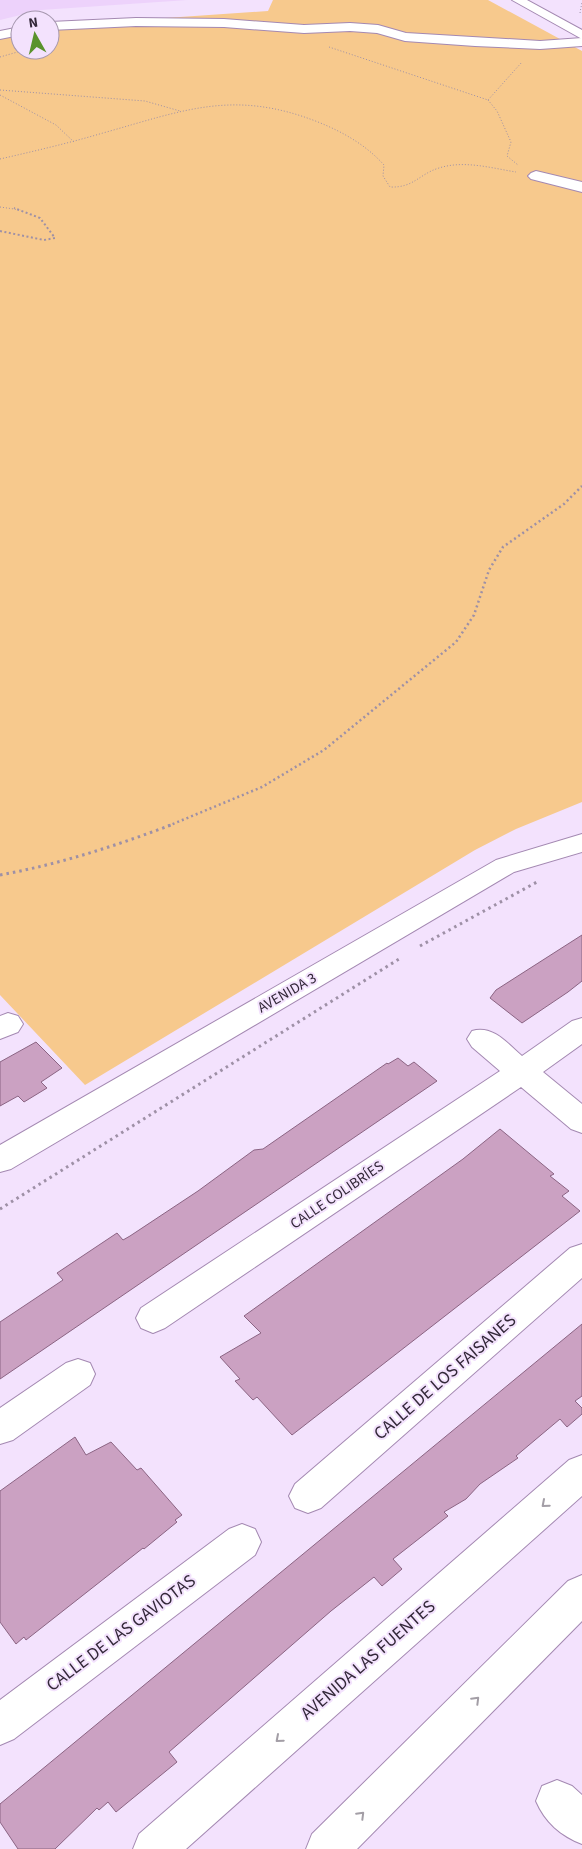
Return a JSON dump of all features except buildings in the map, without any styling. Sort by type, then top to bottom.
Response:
[{"type":"street","points":[[518,0],[582,34]]},
{"type":"street","points":[[60,26],[136,22],[224,23],[304,29],[350,27],[378,29],[405,37],[553,45],[582,42]]},
{"type":"street","points":[[568,27],[582,27]]},
{"type":"street","points":[[536,176],[582,186]]},
{"type":"street","name":"AVENIDA 3","points":[[0,1160],[505,866],[543,853],[582,843]]},
{"type":"street","name":"CALLE COLIBRÍES","points":[[153,1318],[521,1072],[582,1029]]},
{"type":"street","points":[[482,1039],[582,1121]]},
{"type":"street","name":"CALLE DE LOS FAISANES","points":[[308,1496],[582,1258]]},
{"type":"street","points":[[0,1428],[78,1374]]},
{"type":"street","name":"AVENIDA LAS FUENTES","points":[[154,1849],[582,1472]]},
{"type":"street","name":"CALLE DE LAS GAVIOTAS","points":[[0,1725],[242,1542]]},
{"type":"street","points":[[327,1849],[582,1594]]},
{"type":"path","points":[[582,2],[579,10],[582,18]]},
{"type":"path","points":[[488,100],[525,58],[545,51],[553,45]]},
{"type":"path","points":[[326,46],[488,100],[497,111],[511,142],[507,156],[513,162],[536,176]]},
{"type":"path","points":[[0,90],[145,102],[181,112]]},
{"type":"path","points":[[0,95],[56,125],[74,142]]},
{"type":"path","points":[[0,159],[74,142],[181,112],[234,103],[267,106],[307,117],[347,134],[375,153],[384,165],[383,176],[390,187],[409,187],[419,182],[424,175],[440,167],[458,166],[536,176]]},
{"type":"path","points":[[0,207],[37,215],[50,225],[55,238],[44,240],[0,231]]},
{"type":"path","points":[[0,875],[45,867],[102,851],[179,822],[262,786],[324,750],[456,642],[474,615],[489,570],[503,547],[564,504],[582,486]]},
{"type":"path","points":[[420,947],[540,880]]},
{"type":"path","points":[[0,1209],[402,957]]},
{"type":"shaded area","points":[[0,0],[188,0],[41,10],[10,10],[10,18],[0,20]]},
{"type":"shaded area","points":[[273,0],[488,0],[582,51],[582,802],[516,829],[475,850],[85,1085],[0,995],[0,37],[10,35],[10,60],[60,60],[60,25],[268,11]]}]
